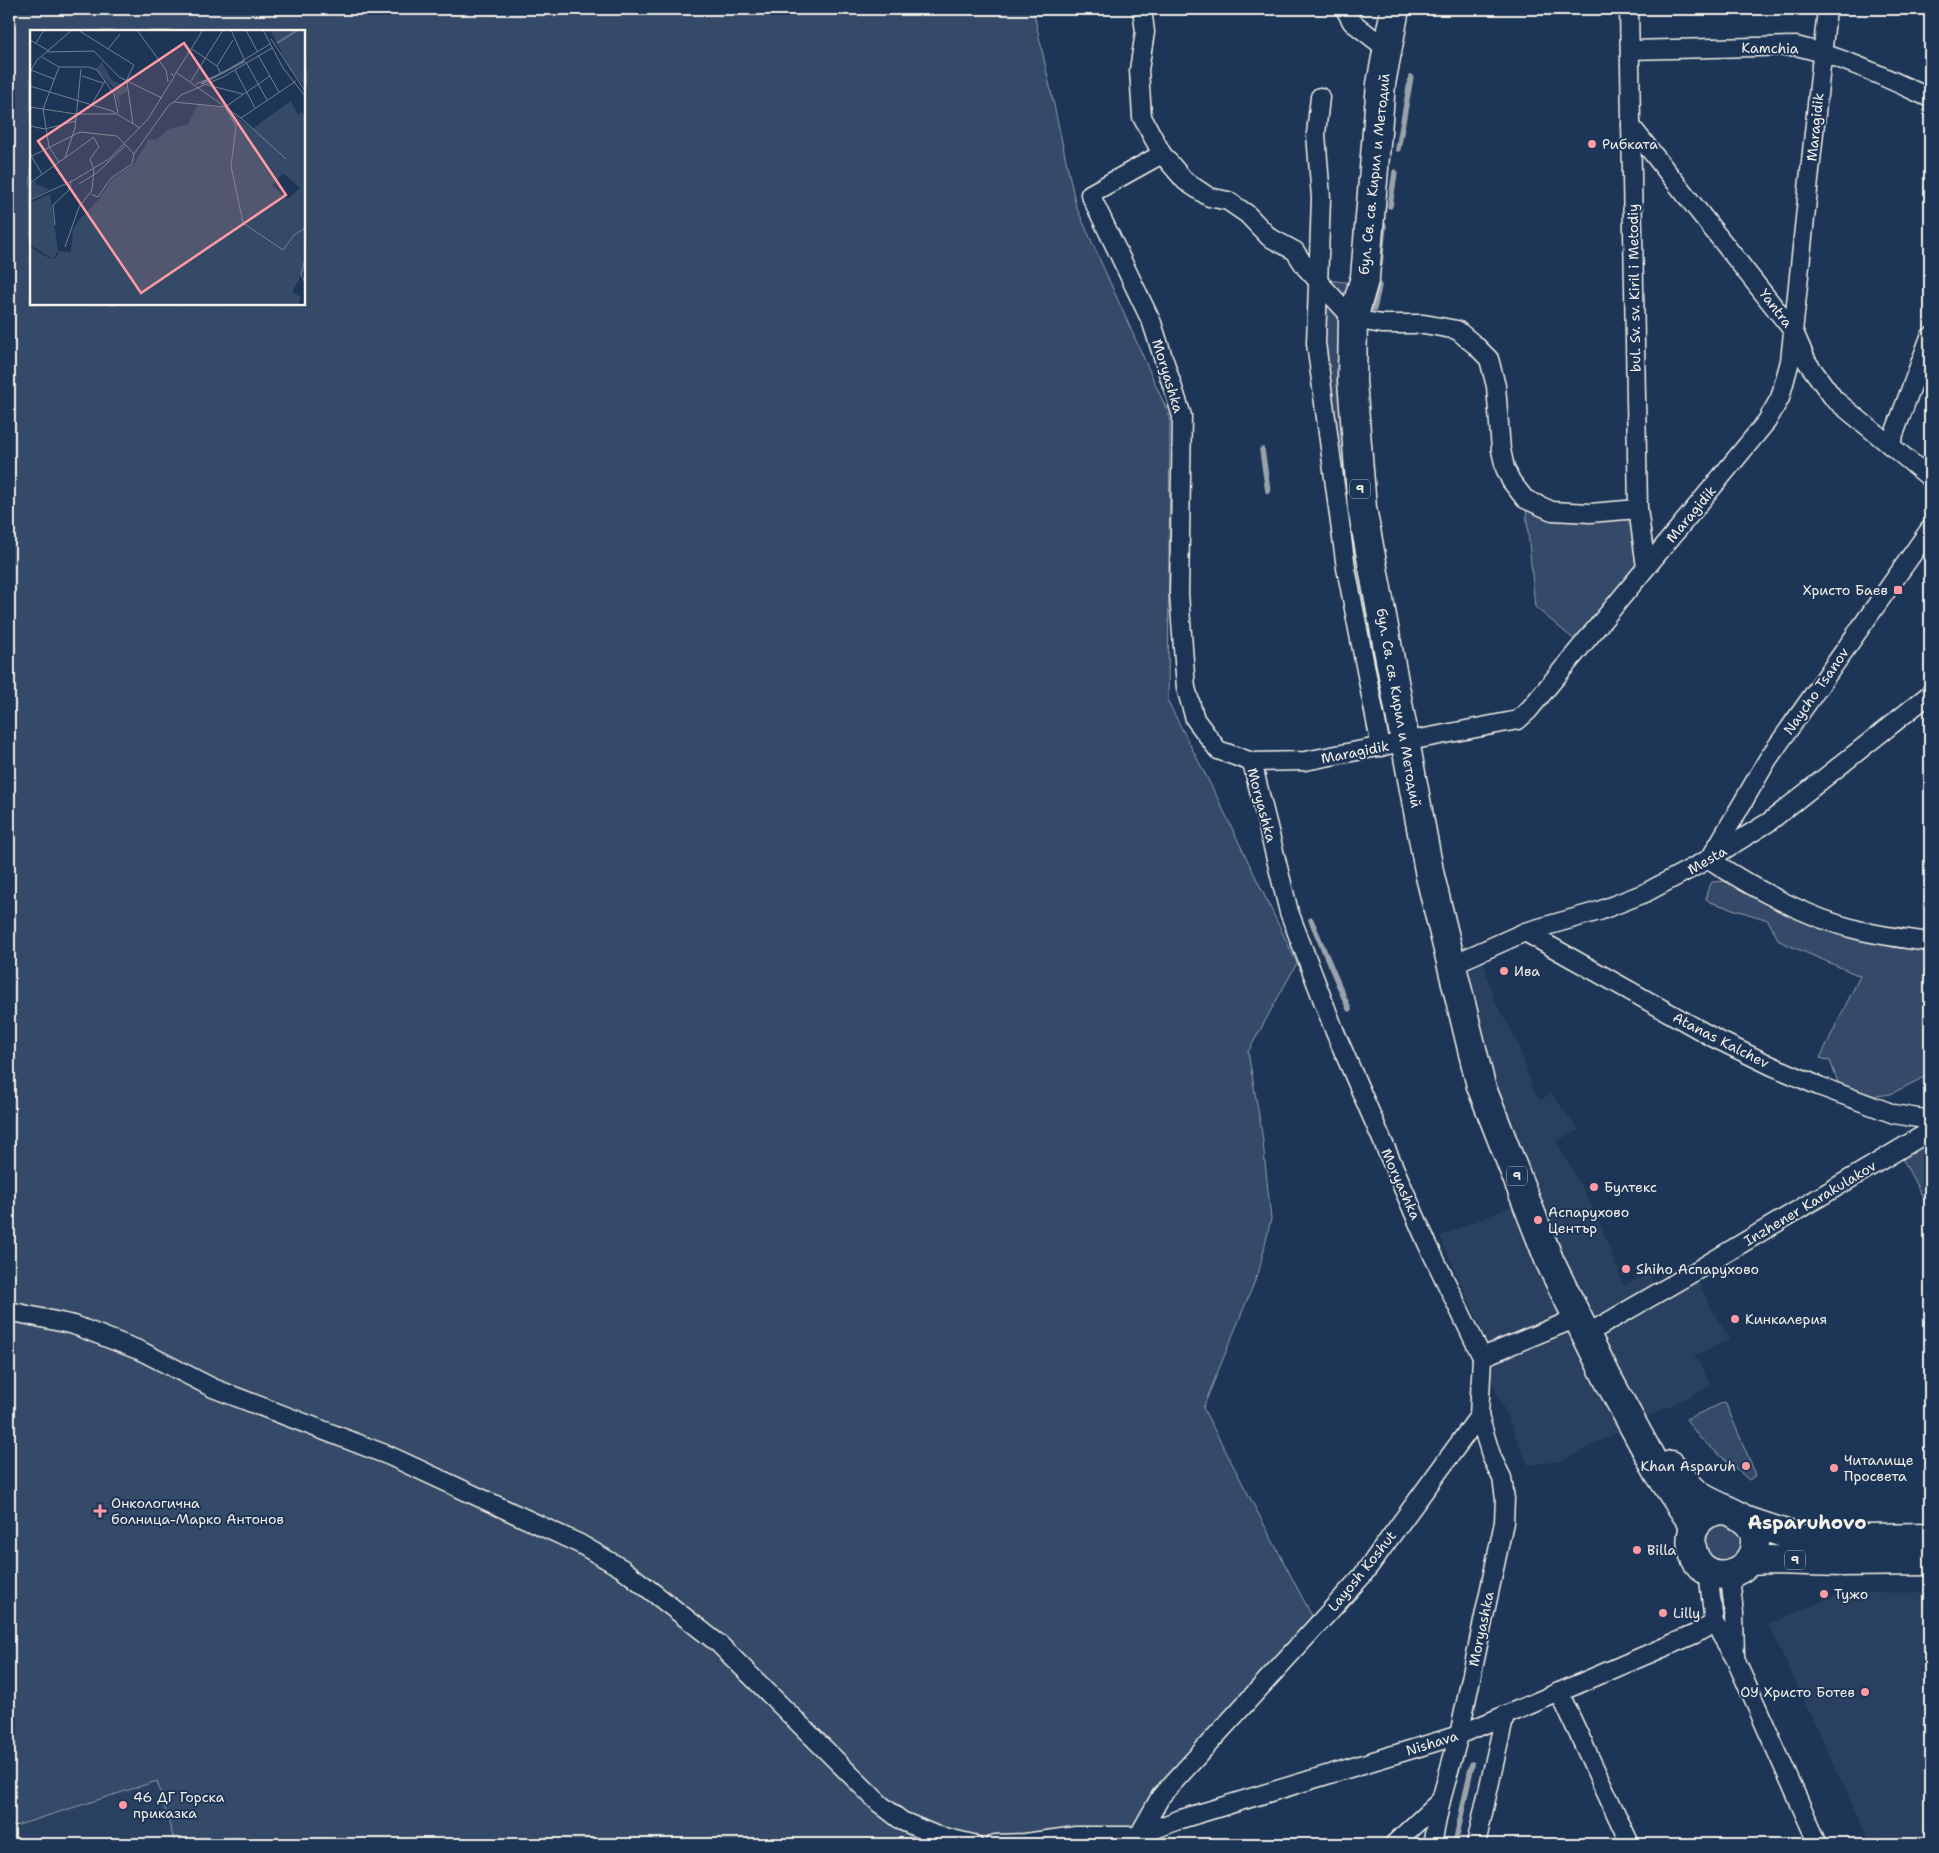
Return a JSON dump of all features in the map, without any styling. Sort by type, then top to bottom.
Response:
[{"type":"main road","name":"бул. Св. св. Кирил и Методий","points":[[1395,9],[1381,84],[1365,276],[1353,319],[1352,381],[1362,508],[1393,744],[1430,876],[1480,1086],[1550,1262],[1608,1379]]},
{"type":"main road","name":"9","points":[[1608,1379],[1641,1420],[1670,1464],[1696,1494],[1736,1516],[1801,1539],[1930,1537]]},
{"type":"main road","name":"9","points":[[1608,1379],[1659,1473],[1695,1527]]},
{"type":"main road","points":[[1708,1570],[1693,1555],[1691,1541],[1695,1527],[1707,1514],[1736,1516],[1754,1537],[1752,1554],[1742,1567]]},
{"type":"main road","name":"9","points":[[1708,1570],[1721,1574],[1770,1560],[1842,1562],[1930,1560]]},
{"type":"street","points":[[1142,9],[1145,32],[1138,70],[1142,118],[1162,154],[1185,181],[1209,197],[1228,201],[1247,214],[1269,237],[1295,251],[1306,268],[1353,319],[1382,324],[1424,324],[1457,330],[1489,359],[1496,386],[1501,450],[1505,468],[1511,481],[1525,499],[1552,511],[1590,513],[1638,509]]},
{"type":"street","points":[[1345,9],[1352,22],[1388,50]]},
{"type":"street","name":"bul. Sv. sv. Kiril i Metodiy","points":[[1629,9],[1638,509],[1646,567]]},
{"type":"street","name":"Maragidik","points":[[1252,762],[1305,761],[1518,720],[1528,711],[1767,421],[1780,398],[1790,361],[1827,9]]},
{"type":"street","name":"Kamchia","points":[[1630,50],[1796,46],[1864,67],[1930,98]]},
{"type":"street","points":[[1320,97],[1316,134],[1321,198],[1316,343],[1346,568],[1393,744]]},
{"type":"street","name":"Yantra","points":[[1631,126],[1794,332],[1807,362],[1834,399],[1930,478]]},
{"type":"street","name":"Moryashka","points":[[1162,154],[1090,194],[1152,322],[1182,416],[1179,594],[1186,688],[1195,719],[1218,750],[1252,762],[1289,912],[1335,1032],[1427,1243],[1482,1357]]},
{"type":"street","points":[[1890,445],[1930,337]]},
{"type":"street","name":"Naycho Tsanov","points":[[1709,859],[1768,759],[1930,529]]},
{"type":"street","name":"Mesta","points":[[1451,965],[1525,932],[1599,911],[1645,893],[1709,859],[1769,822],[1930,694]]},
{"type":"street","points":[[1709,859],[1741,880],[1801,910],[1857,930],[1930,942]]},
{"type":"street","name":"Atanas Kalchev","points":[[1525,932],[1714,1038],[1796,1076],[1894,1114],[1930,1120]]},
{"type":"street","name":"Inzhener Karakulakov","points":[[1581,1326],[1694,1272],[1930,1131]]},
{"type":"street","points":[[9,1311],[74,1325],[141,1351],[213,1388],[390,1456],[572,1540],[623,1569],[718,1644],[880,1804],[902,1821],[935,1835],[973,1844]]},
{"type":"street","points":[[1479,1416],[1482,1357],[1581,1326]]},
{"type":"street","name":"Moryashka","points":[[1432,1844],[1441,1800],[1459,1735],[1504,1522],[1505,1499],[1502,1478],[1492,1458],[1479,1416]]},
{"type":"street","name":"Layosh Koshut","points":[[1139,1840],[1161,1796],[1362,1576],[1479,1416]]},
{"type":"street","points":[[1735,1658],[1731,1586],[1742,1567]]},
{"type":"street","points":[[1708,1570],[1714,1623],[1735,1658],[1818,1844]]},
{"type":"street","name":"Nishava","points":[[1116,1844],[1139,1840],[1181,1819],[1459,1735],[1694,1634],[1714,1623]]},
{"type":"street","points":[[1559,1692],[1630,1844]]},
{"type":"street","points":[[1476,1844],[1505,1715]]},
{"type":"street","points":[[1394,1844],[1441,1800]]},
{"type":"street","points":[[995,1844],[1026,1843],[1076,1836],[1139,1840]]},
{"type":"shaded area","points":[[9,9],[1033,9],[1076,206],[1170,417],[1168,702],[1217,797],[1297,963],[1248,1052],[1262,1133],[1271,1219],[1259,1271],[1203,1408],[1312,1616],[1159,1791],[1133,1832],[1099,1844],[175,1844],[157,1781],[9,1828]]},
{"type":"shaded area","points":[[1317,279],[1354,283],[1352,381],[1405,742],[1381,747],[1346,568]]},
{"type":"shaded area","points":[[1525,499],[1552,511],[1638,509],[1646,567],[1582,646],[1535,607]]},
{"type":"shaded area","points":[[1726,881],[1805,919],[1849,937],[1930,949],[1930,1074],[1891,1094],[1876,1096],[1839,1085],[1830,1061],[1820,1058],[1860,976],[1779,941],[1768,920],[1710,902],[1706,899],[1707,891],[1712,882]]},
{"type":"shaded area","name":"Аспарухово Център","points":[[1484,963],[1494,999],[1518,1043],[1533,1090],[1541,1100],[1551,1093],[1579,1130],[1556,1141],[1595,1211],[1624,1285],[1650,1274],[1657,1294],[1694,1272],[1711,1308],[1730,1339],[1694,1356],[1711,1386],[1562,1461],[1528,1465],[1490,1377],[1487,1341],[1440,1236],[1501,1211],[1533,1195],[1487,1081],[1460,968]]},
{"type":"shaded area","points":[[1930,1143],[1930,1211],[1902,1158]]},
{"type":"shaded area","points":[[1725,1402],[1756,1475],[1749,1480],[1700,1438],[1686,1419]]},
{"type":"shaded area","points":[[1723,1524],[1730,1525],[1736,1529],[1740,1535],[1740,1549],[1736,1555],[1730,1559],[1723,1560],[1716,1559],[1710,1555],[1706,1549],[1705,1542],[1706,1535],[1710,1529],[1716,1525]]},
{"type":"shaded area","name":"ОУ Христо Ботев","points":[[1930,1592],[1930,1844],[1871,1844],[1768,1624],[1842,1593]]},
{"type":"shaded area","name":"46 ДГ Горска приказка","points":[[157,1781],[175,1844],[9,1844],[9,1828]]},
{"type":"waterway","points":[[1398,149],[1411,77]]},
{"type":"waterway","points":[[1390,206],[1395,172]]},
{"type":"waterway","points":[[1380,265],[1384,225]]},
{"type":"waterway","points":[[1374,309],[1379,286]]},
{"type":"waterway","points":[[1262,450],[1268,491]]},
{"type":"waterway","points":[[1311,920],[1349,1009]]},
{"type":"waterway","points":[[1455,1844],[1472,1764]]},
{"type":"place","name":"Рибката","points":[[1592,144]]},
{"type":"place","name":"Христо Баев","points":[[1898,590]]},
{"type":"place","name":"Ива","points":[[1504,971]]},
{"type":"place","name":"Бултекс","points":[[1594,1187]]},
{"type":"place","name":"Аспарухово Център","points":[[1538,1220]]},
{"type":"place","name":"Shiho Аспарухово","points":[[1626,1269]]},
{"type":"place","name":"Кинкалерия","points":[[1735,1319]]},
{"type":"place","name":"Khan Asparuh","points":[[1746,1466]]},
{"type":"place","name":"Читалище Просвета","points":[[1834,1468]]},
{"type":"place","name":"Онкологична болница-Марко Антонов","points":[[100,1511]]},
{"type":"place","name":"Billa","points":[[1637,1550]]},
{"type":"place","name":"Тужо","points":[[1824,1594]]},
{"type":"place","name":"Lilly","points":[[1663,1613]]},
{"type":"place","name":"ОУ Христо Ботев","points":[[1865,1692]]},
{"type":"place","name":"46 ДГ Горска приказка","points":[[123,1805]]},
{"type":"district","name":"Asparuhovo","points":[[1807,1522]]}]
